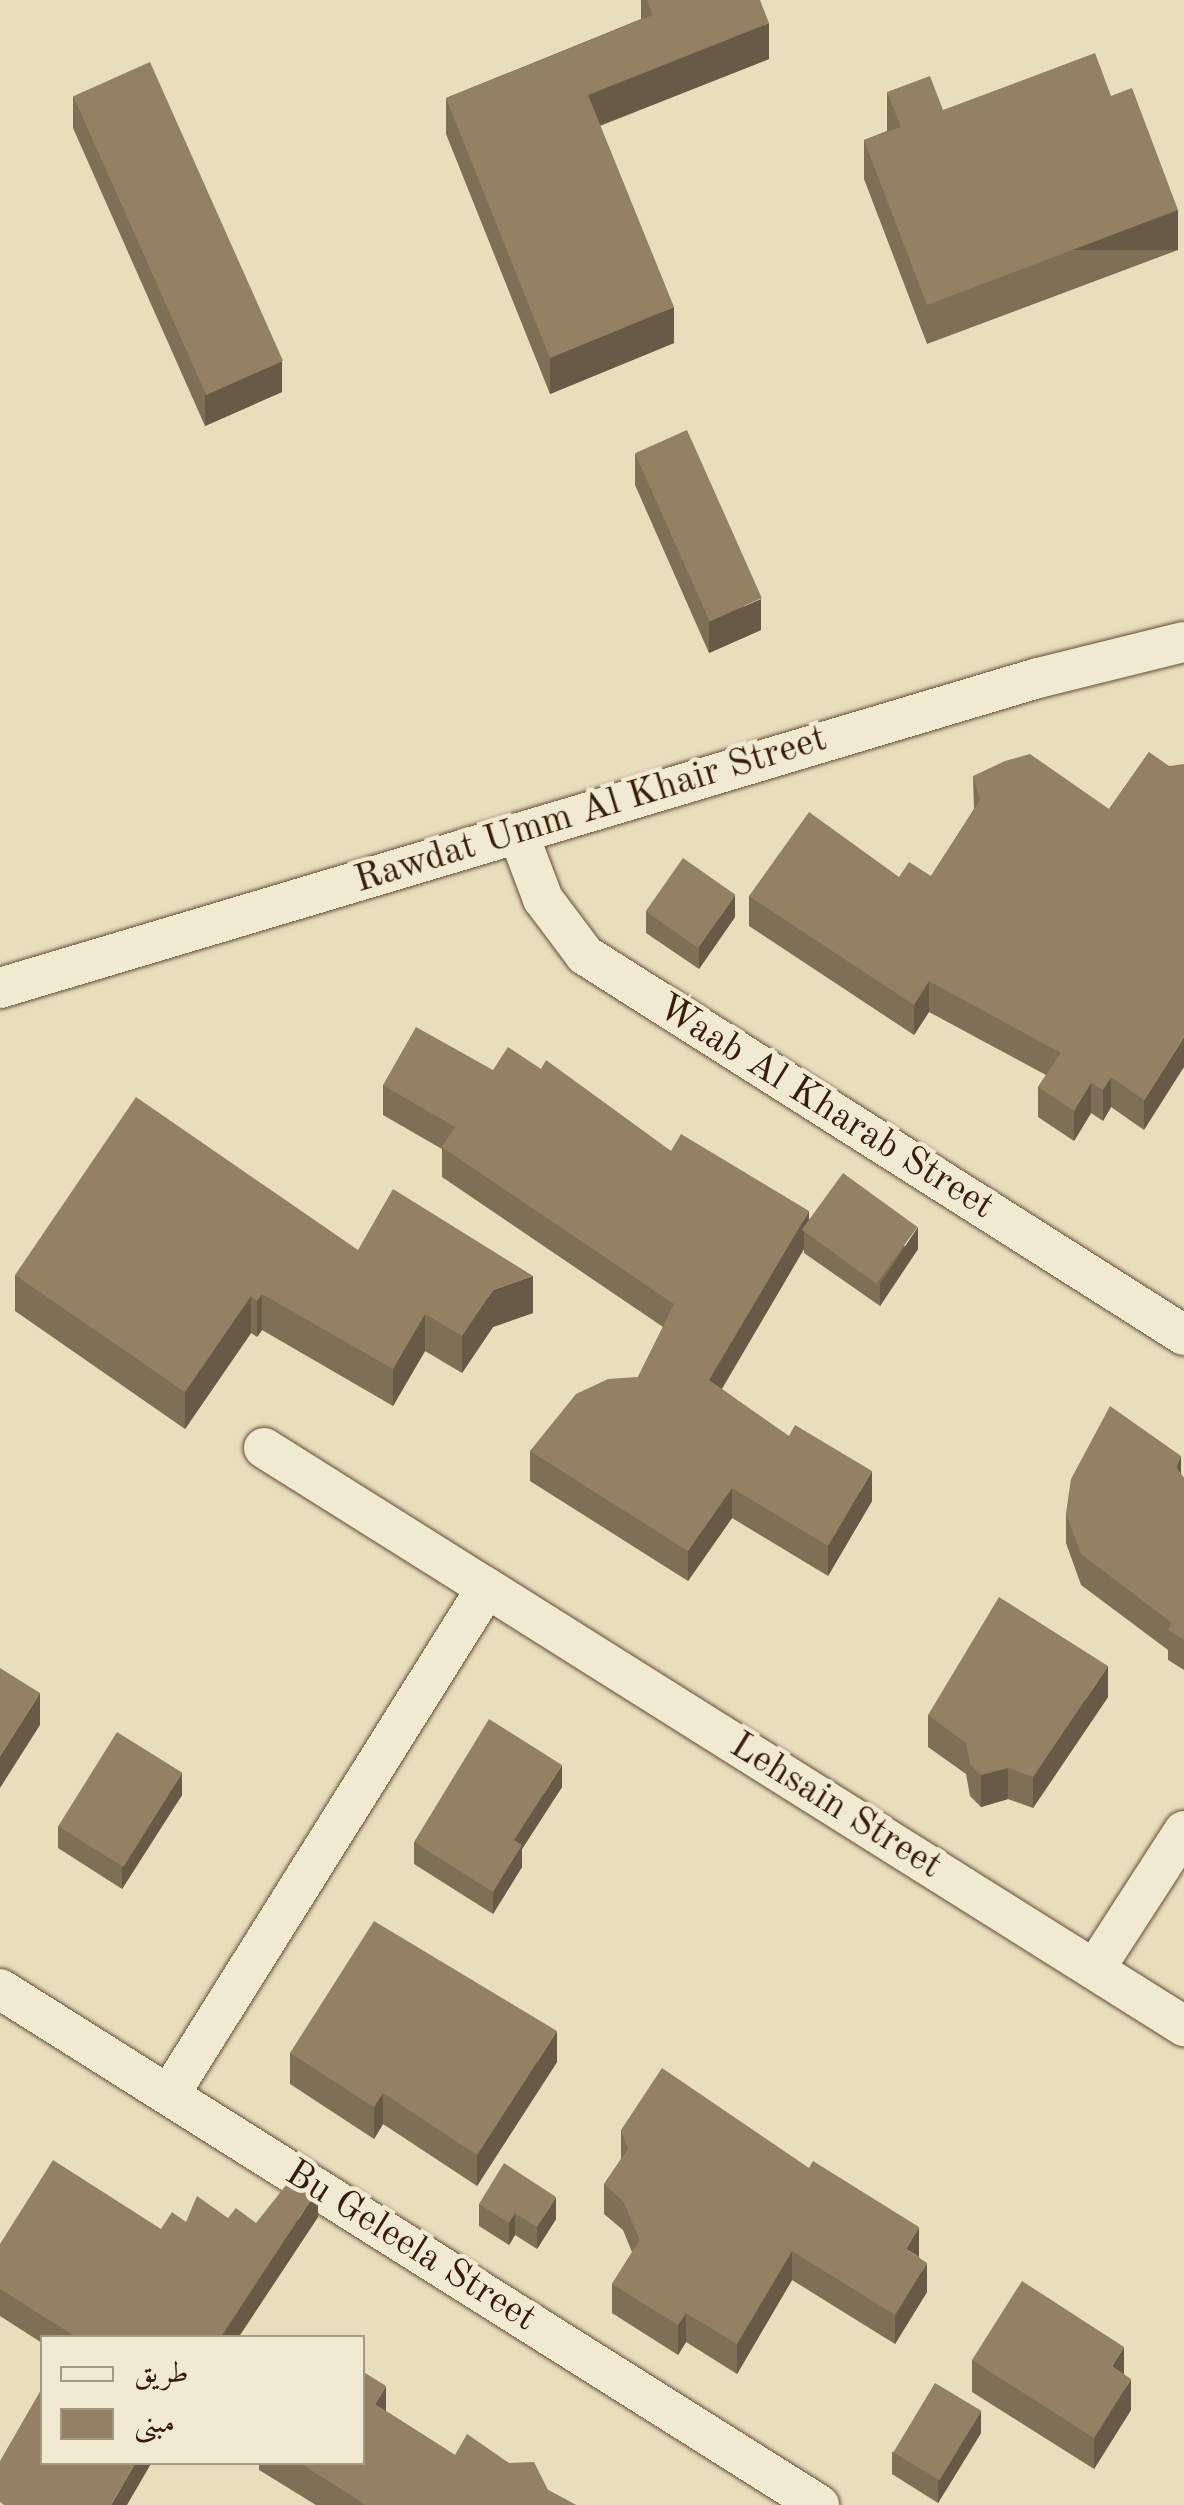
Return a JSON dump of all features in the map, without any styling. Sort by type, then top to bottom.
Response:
[{"type":"street","name":"Rawdat Umm Al Khair Street","points":[[0,988],[1038,678],[1184,642]]},
{"type":"street","name":"Waab Al Kharab Street","points":[[518,833],[543,899],[585,955],[1184,1336]]},
{"type":"street","name":"Lehsain Street","points":[[264,1448],[484,1592],[1096,1967],[1184,2026]]},
{"type":"street","points":[[169,2096],[484,1592]]},
{"type":"street","points":[[1096,1967],[1184,1832]]},
{"type":"street","name":"Bu Geleela Street","points":[[0,1989],[819,2505]]},
{"type":"building","points":[[647,0],[760,0],[769,23],[588,95],[674,307],[550,358],[446,98],[653,15]]},
{"type":"building","points":[[1095,53],[1111,96],[1132,88],[1178,210],[927,305],[864,140],[901,127],[887,92],[930,76],[943,110]]},
{"type":"building","points":[[150,62],[283,361],[206,395],[73,96]]},
{"type":"building","points":[[687,430],[762,598],[710,621],[635,453]]},
{"type":"building","points":[[1149,752],[1169,766],[1184,764],[1184,1037],[1144,1100],[1111,1077],[1103,1090],[1091,1083],[1074,1111],[1038,1087],[1061,1053],[929,981],[914,1005],[749,896],[809,812],[899,877],[909,862],[931,876],[980,800],[973,776],[1030,754],[1109,809]]},
{"type":"building","points":[[683,858],[735,895],[698,948],[646,911]]},
{"type":"building","points":[[416,1027],[493,1070],[508,1047],[541,1069],[546,1060],[671,1151],[681,1134],[809,1211],[709,1380],[789,1436],[795,1425],[872,1471],[828,1546],[732,1488],[688,1551],[530,1451],[576,1394],[608,1379],[638,1377],[674,1304],[442,1147],[455,1127],[383,1085]]},
{"type":"building","points":[[136,1097],[358,1250],[393,1189],[533,1276],[493,1290],[462,1336],[425,1314],[393,1369],[262,1294],[257,1301],[251,1296],[185,1392],[15,1275]]},
{"type":"building","points":[[843,1173],[917,1227],[876,1284],[802,1230]]},
{"type":"building","points":[[1110,1406],[1181,1456],[1176,1467],[1184,1478],[1184,1640],[1168,1630],[1172,1623],[1081,1554],[1066,1513],[1071,1479]]},
{"type":"building","points":[[999,1597],[1108,1666],[1033,1777],[1008,1768],[981,1775],[970,1764],[966,1743],[928,1715]]},
{"type":"building","points":[[0,1668],[40,1693],[0,1756]]},
{"type":"building","points":[[489,1719],[562,1765],[514,1840],[522,1845],[493,1892],[414,1842]]},
{"type":"building","points":[[117,1732],[182,1773],[123,1867],[58,1826]]},
{"type":"building","points":[[374,1921],[557,2031],[477,2155],[383,2093],[374,2107],[290,2053]]},
{"type":"building","points":[[662,2068],[809,2168],[813,2161],[919,2227],[906,2249],[927,2263],[895,2315],[792,2251],[737,2344],[686,2313],[678,2325],[612,2284],[640,2240],[623,2201],[604,2184],[628,2149],[621,2130]]},
{"type":"building","points":[[53,2160],[161,2229],[172,2212],[186,2222],[197,2196],[228,2218],[236,2208],[256,2223],[294,2175],[318,2189],[222,2335],[73,2335],[0,2289],[0,2244]]},
{"type":"building","points":[[504,2163],[556,2197],[537,2227],[515,2213],[509,2223],[479,2204]]},
{"type":"building","points":[[1022,2281],[1124,2347],[1112,2366],[1131,2379],[1094,2438],[972,2360]]},
{"type":"building","points":[[365,2373],[386,2386],[375,2404],[455,2455],[467,2434],[509,2463],[534,2462],[548,2490],[576,2505],[366,2505],[303,2465],[365,2465]]},
{"type":"building","points":[[935,2383],[981,2411],[940,2480],[893,2452]]},
{"type":"building","points":[[40,2391],[40,2465],[134,2465],[111,2505],[4,2505],[0,2502],[0,2461]]}]
